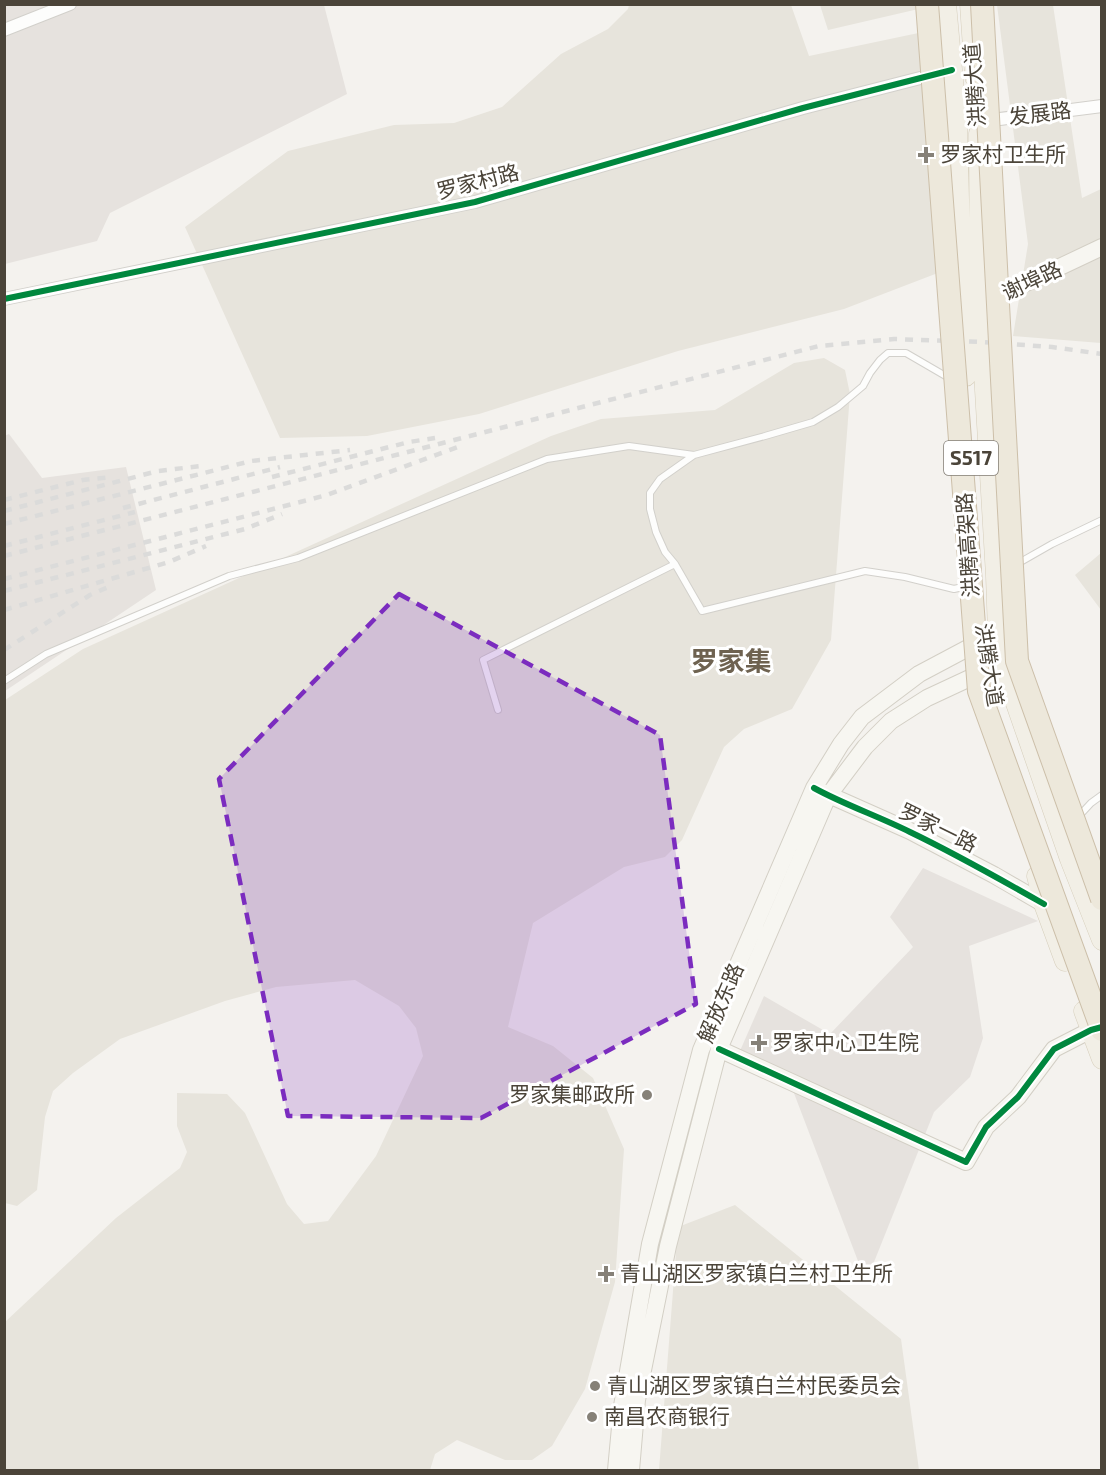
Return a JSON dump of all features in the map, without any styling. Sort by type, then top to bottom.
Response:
[{"type":"highway","name":"洪腾高架路","points":[[927,4],[979,691],[1098,1029]]},
{"type":"highway","name":"洪腾高架路","points":[[982,4],[1017,661],[1101,899]]},
{"type":"main road","name":"洪腾大道","points":[[946,4],[971,309],[990,637],[994,667],[1044,904],[1098,1029],[1101,1059]]},
{"type":"main road","name":"洪腾大道","points":[[970,4],[979,121],[971,309]]},
{"type":"main road","name":"谢埠路","points":[[971,309],[1101,247]]},
{"type":"main road","name":"解放东路","points":[[631,1470],[637,1400],[668,1246],[719,1049],[841,744],[862,717],[919,674],[990,637]]},
{"type":"main road","name":"洪腾大道","points":[[994,667],[1101,940]]},
{"type":"main road","name":"解放东路","points":[[616,1470],[622,1406],[650,1244],[701,1050],[821,792],[891,721],[927,698],[994,667]]},
{"type":"main road","name":"罗家一路","points":[[821,792],[910,831],[1044,904]]},
{"type":"main road","points":[[719,1049],[966,1162],[986,1126],[1017,1097],[1054,1049],[1098,1029]]},
{"type":"street","points":[[4,30],[69,4]]},
{"type":"street","name":"罗家村路","points":[[4,298],[475,202],[803,108],[952,70]]},
{"type":"street","name":"发展路","points":[[979,121],[1101,106]]},
{"type":"lane","points":[[4,681],[46,654],[229,576],[298,558],[547,459],[629,446],[693,454],[813,422],[838,407],[863,386],[870,373],[888,353],[906,353],[949,378]]},
{"type":"lane","points":[[693,454],[660,479],[650,493],[650,509],[656,532],[665,552],[675,564],[702,610],[865,571],[954,589],[987,579],[1101,520]]},
{"type":"lane","points":[[498,710],[483,660],[675,564]]},
{"type":"lane","points":[[1069,826],[1101,795]]},
{"type":"lane","points":[[1069,837],[1071,859]]},
{"type":"highlighted area","points":[[399,594],[660,735],[696,1004],[481,1118],[288,1116],[219,779]]},
{"type":"shaded area","points":[[940,4],[828,30],[820,5]]},
{"type":"shaded area","points":[[5,5],[324,5],[347,94],[110,213],[97,241],[5,264]]},
{"type":"shaded area","points":[[629,5],[791,5],[809,56],[947,27],[943,271],[844,309],[678,351],[479,414],[367,436],[280,438],[185,227],[288,151],[394,125],[454,123],[502,107],[561,54],[608,29],[628,9]]},
{"type":"shaded area","points":[[997,5],[1053,5],[1082,198],[1101,189],[1101,343],[1013,336],[1028,244]]},
{"type":"shaded area","points":[[824,358],[845,370],[850,394],[831,640],[792,709],[744,729],[724,747],[682,840],[665,857],[624,867],[533,923],[508,1027],[553,1046],[593,1078],[624,1149],[615,1282],[585,1389],[552,1446],[532,1460],[505,1460],[457,1440],[435,1454],[430,1470],[5,1470],[5,1322],[116,1218],[180,1168],[187,1152],[177,1126],[177,1093],[227,1094],[245,1113],[287,1204],[304,1224],[328,1221],[376,1156],[423,1056],[416,1028],[399,1006],[355,980],[276,987],[225,1001],[120,1039],[73,1073],[53,1091],[45,1117],[37,1190],[17,1206],[5,1203],[5,700],[83,649],[551,436],[601,419],[715,410],[794,363]]},
{"type":"shaded area","points":[[9,434],[42,478],[126,467],[156,590],[5,691],[4,436]]},
{"type":"shaded area","points":[[1101,553],[1101,610],[1075,575]]},
{"type":"shaded area","points":[[923,868],[1038,921],[969,946],[983,1038],[970,1077],[934,1112],[866,1282],[792,1088],[736,1060],[764,996],[830,1034],[913,947],[890,917]]},
{"type":"shaded area","points":[[735,1205],[901,1339],[919,1470],[659,1470],[678,1227]]},
{"type":"railway","points":[[4,556],[819,346],[894,339],[1052,347],[1102,354]]},
{"type":"railway","points":[[272,477],[409,442],[435,438]]},
{"type":"railway","points":[[4,579],[327,495],[458,447]]},
{"type":"railway","points":[[4,524],[251,461],[350,450]]},
{"type":"railway","points":[[4,511],[158,471],[201,466]]},
{"type":"railway","points":[[123,508],[280,467]]},
{"type":"railway","points":[[4,500],[83,480],[113,477]]},
{"type":"railway","points":[[4,546],[135,512]]},
{"type":"railway","points":[[4,591],[245,529],[282,514]]},
{"type":"railway","points":[[4,610],[169,562],[206,546]]},
{"type":"railway","points":[[4,650],[90,595],[113,585]]},
{"type":"cycle path","points":[[4,299],[475,202],[803,108],[952,70]]},
{"type":"cycle path","points":[[814,788],[927,840],[1044,904]]},
{"type":"cycle path","points":[[719,1049],[966,1162],[986,1127],[1018,1097],[1054,1049],[1091,1030],[1102,1027]]},
{"type":"place","name":"罗家村卫生所","points":[[926,155]]},
{"type":"place","name":"罗家中心卫生院","points":[[759,1043]]},
{"type":"place","name":"罗家集邮政所","points":[[647,1095]]},
{"type":"place","name":"青山湖区罗家镇白兰村卫生所","points":[[606,1274]]},
{"type":"place","name":"青山湖区罗家镇白兰村民委员会","points":[[595,1386]]},
{"type":"place","name":"南昌农商银行","points":[[592,1417]]},
{"type":"district","name":"罗家集","points":[[731,662]]}]
